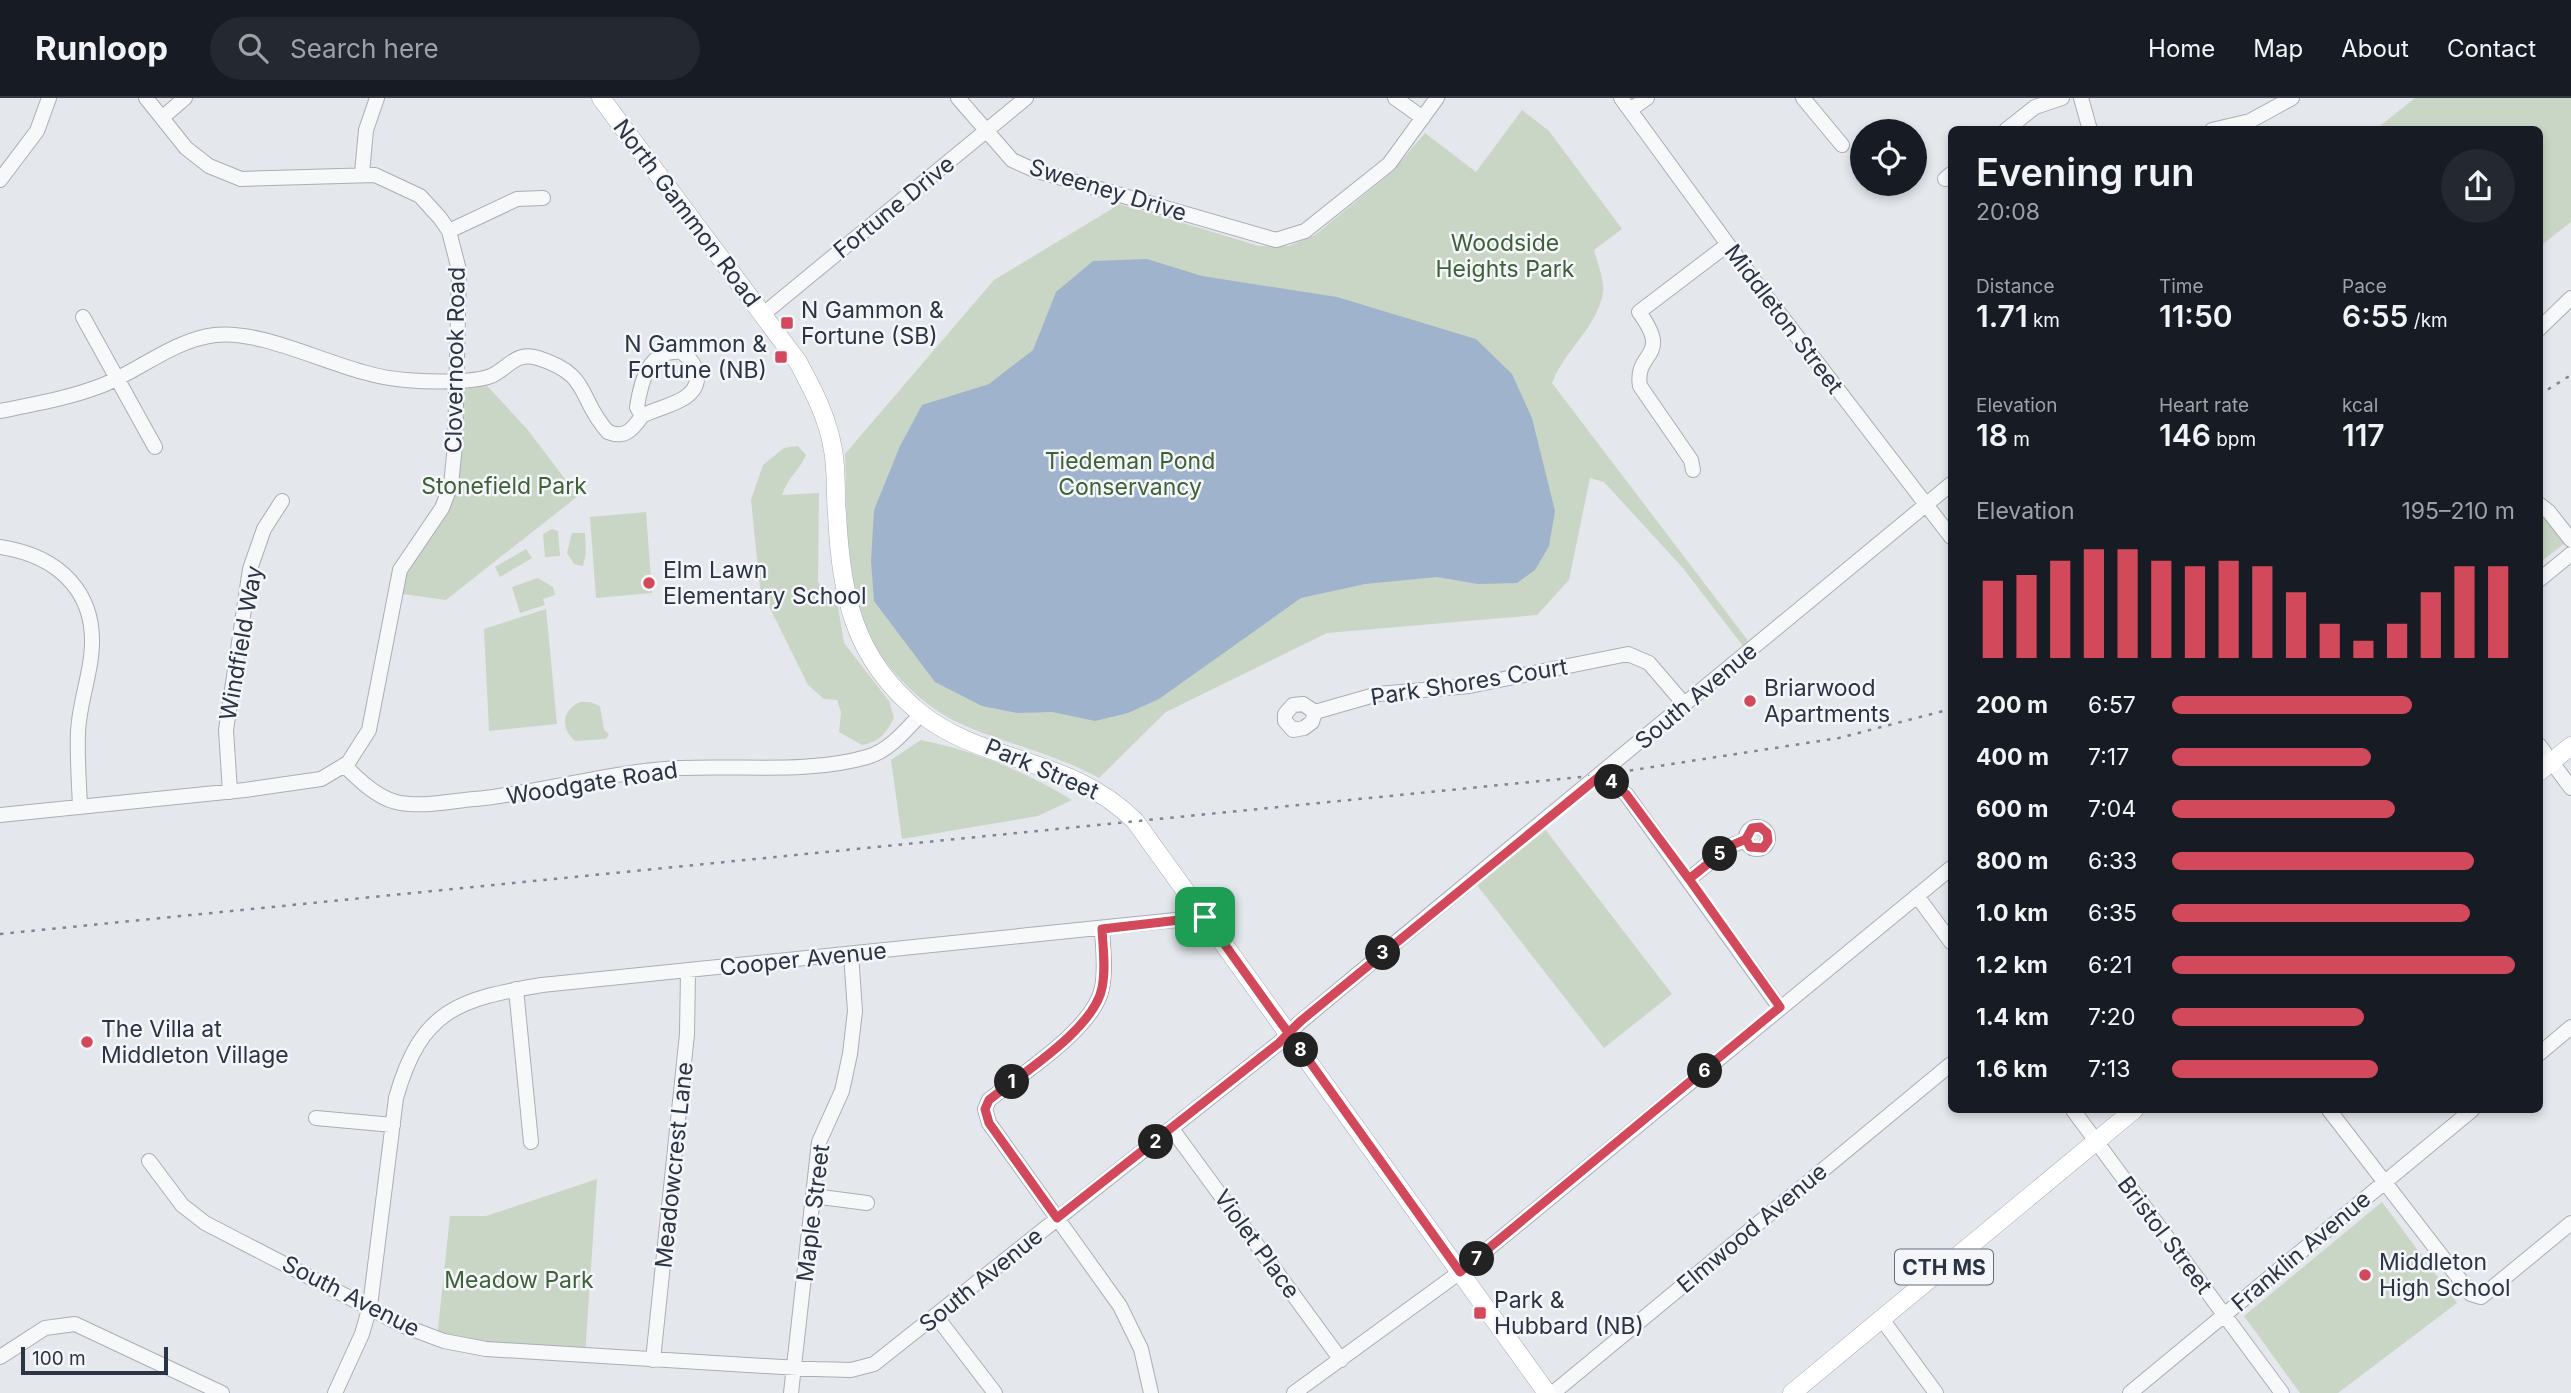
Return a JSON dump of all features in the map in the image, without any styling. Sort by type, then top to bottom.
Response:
[{"type":"main road","name":"North Gammon Road","points":[[601,98],[799,362],[822,410],[833,450],[841,580],[851,616],[882,674],[921,714],[951,732]]},
{"type":"main road","name":"Park Street","points":[[951,732],[1064,773],[1106,796],[1148,838],[1547,1393]]},
{"type":"main road","points":[[2545,767],[2571,746]]},
{"type":"main road","name":"CTH MS","points":[[1792,1393],[2130,1113]]},
{"type":"street","name":"Clovernook Road","points":[[0,815],[230,792],[321,779],[344,765],[360,748],[369,730],[400,570],[442,508],[451,485],[457,379],[458,270],[449,231],[420,196],[387,179],[362,173],[241,180],[209,166],[186,148],[146,98]]},
{"type":"street","points":[[163,117],[185,98]]},
{"type":"street","points":[[362,173],[366,130],[377,98]]},
{"type":"street","name":"Sweeney Drive","points":[[958,98],[1013,160],[1034,170],[1261,237],[1283,239],[1305,231],[1389,164],[1423,118]]},
{"type":"street","name":"Fortune Drive","points":[[762,314],[1026,98]]},
{"type":"street","points":[[1395,98],[1423,118],[1437,98]]},
{"type":"street","name":"Middleton Street","points":[[1621,98],[1727,244],[1948,533]]},
{"type":"street","points":[[1630,110],[1647,98]]},
{"type":"street","points":[[1803,98],[1842,145]]},
{"type":"street","points":[[2011,126],[2035,107],[2062,98]]},
{"type":"street","points":[[2081,98],[2089,126]]},
{"type":"street","points":[[2229,126],[2250,121],[2292,98]]},
{"type":"street","points":[[0,180],[23,154],[50,101]]},
{"type":"street","points":[[449,231],[517,199],[543,198]]},
{"type":"street","points":[[1693,470],[1690,460],[1640,386],[1638,378],[1653,347],[1654,333],[1639,312],[1727,244]]},
{"type":"street","points":[[2543,325],[2571,298]]},
{"type":"street","points":[[83,317],[155,447]]},
{"type":"street","points":[[0,411],[73,396],[174,349],[216,335],[253,339],[386,378],[457,379],[489,376],[514,359],[535,357],[575,376],[608,432],[622,435],[642,416],[670,406],[690,392],[697,375],[687,356],[681,352],[667,354],[645,372],[637,407],[642,416]]},
{"type":"street","name":"South Avenue","points":[[149,1161],[182,1205],[205,1223],[370,1306],[404,1326],[465,1346],[794,1368],[851,1370],[874,1364],[1172,1129],[1948,486]]},
{"type":"street","name":"Windfield Way","points":[[230,792],[226,730],[250,569],[264,529],[282,500]]},
{"type":"street","points":[[2543,508],[2571,540]]},
{"type":"street","points":[[0,547],[31,552],[54,564],[73,582],[87,608],[91,654],[78,730],[80,807]]},
{"type":"street","points":[[2543,577],[2571,554]]},
{"type":"street","name":"Park Shores Court","points":[[1315,712],[1378,694],[1469,686],[1628,654],[1649,663],[1685,705]]},
{"type":"street","name":"Woodgate Road","points":[[344,765],[384,797],[394,802],[419,804],[506,796],[610,776],[671,769],[765,768],[863,758],[881,751],[921,714]]},
{"type":"street","points":[[2545,767],[2571,788]]},
{"type":"street","points":[[1601,775],[1626,794],[1780,1007]]},
{"type":"street","points":[[1689,879],[1730,846],[1746,839]]},
{"type":"street","points":[[1294,1393],[1460,1272],[1948,870]]},
{"type":"street","points":[[1917,896],[1948,938]]},
{"type":"street","name":"Cooper Avenue","points":[[335,1393],[362,1334],[370,1306],[393,1125],[402,1076],[419,1042],[440,1020],[464,1002],[516,989],[1205,917]]},
{"type":"street","points":[[1102,929],[1102,989],[1094,1007],[1077,1028],[989,1100],[986,1116],[1120,1306],[1134,1332],[1151,1393]]},
{"type":"street","name":"Maple Street","points":[[792,1393],[819,1142],[842,1091],[850,1055],[855,1011],[851,954]]},
{"type":"street","name":"Meadowcrest Lane","points":[[653,1360],[687,1034],[688,971]]},
{"type":"street","points":[[516,989],[531,1142]]},
{"type":"street","points":[[2543,1051],[2571,1027]]},
{"type":"street","name":"Elmwood Avenue","points":[[1553,1393],[1948,1066]]},
{"type":"street","name":"Bristol Street","points":[[2075,1113],[2282,1393]]},
{"type":"street","points":[[2331,1113],[2471,1294],[2481,1297],[2571,1223]]},
{"type":"street","name":"Franklin Avenue","points":[[2130,1393],[2468,1113]]},
{"type":"street","points":[[316,1118],[393,1125]]},
{"type":"street","name":"Violet Place","points":[[1172,1129],[1341,1360]]},
{"type":"street","points":[[813,1196],[867,1203]]},
{"type":"street","points":[[936,1316],[995,1393]]},
{"type":"street","points":[[1881,1318],[1936,1393]]},
{"type":"street","points":[[0,1357],[45,1328],[75,1324],[222,1393]]},
{"type":"green space","points":[[2415,98],[2571,98],[2571,222],[2543,244],[2543,126],[2380,126]]},
{"type":"green space","name":"Tiedeman Pond Conservancy","points":[[1522,110],[1549,131],[1622,229],[1594,250],[1603,283],[1600,305],[1552,383],[1749,642],[1743,646],[1682,567],[1604,482],[1590,478],[1569,580],[1537,615],[1327,633],[1166,712],[1099,778],[1065,762],[959,723],[925,702],[894,672],[869,637],[855,599],[848,545],[845,454],[994,280],[1120,204],[1259,246],[1289,246],[1315,235],[1392,172],[1425,133],[1476,172]]},
{"type":"green space","name":"Stonefield Park","points":[[480,378],[527,429],[578,496],[446,600],[395,593],[442,508],[457,379]]},
{"type":"green space","points":[[798,446],[806,455],[782,495],[819,493],[818,582],[838,607],[844,643],[889,701],[894,718],[881,736],[862,745],[839,732],[841,712],[837,700],[824,699],[808,685],[760,588],[751,500],[763,465],[784,448]]},
{"type":"green space","points":[[646,512],[652,593],[596,598],[590,517]]},
{"type":"green space","points":[[2543,517],[2545,517],[2564,544],[2543,560]]},
{"type":"green space","points":[[552,529],[558,531],[560,556],[545,557],[543,534]]},
{"type":"green space","points":[[572,533],[585,533],[586,553],[583,566],[574,564],[567,553]]},
{"type":"green space","points":[[526,549],[532,558],[500,577],[495,567]]},
{"type":"green space","points":[[538,578],[553,587],[555,595],[543,599],[545,605],[520,613],[512,587]]},
{"type":"green space","points":[[546,609],[557,724],[489,731],[484,629]]},
{"type":"green space","points":[[580,702],[600,706],[604,730],[609,734],[606,739],[575,741],[570,736],[565,720],[574,705]]},
{"type":"green space","points":[[921,740],[1000,764],[1037,780],[1072,800],[1038,816],[902,839],[891,760]]},
{"type":"green space","points":[[1541,824],[1672,994],[1604,1048],[1473,880]]},
{"type":"green space","name":"Meadow Park","points":[[597,1179],[585,1355],[437,1338],[450,1216],[486,1216]]},
{"type":"green space","points":[[2382,1202],[2457,1303],[2338,1393],[2300,1393],[2244,1316]]},
{"type":"water","name":"Tiedeman Pond Conservancy","points":[[1147,259],[1202,276],[1337,297],[1476,339],[1512,374],[1532,418],[1555,511],[1549,546],[1535,570],[1517,583],[1478,584],[1437,577],[1365,584],[1301,598],[1159,699],[1128,713],[1095,721],[1052,712],[1017,713],[982,706],[935,682],[874,601],[871,561],[874,510],[900,446],[922,405],[989,384],[1033,350],[1056,292],[1093,261]]},
{"type":"railway","points":[[2543,392],[2571,375]]},
{"type":"railway","points":[[0,934],[1601,775],[1839,738],[1948,710]]},
{"type":"place","name":"N Gammon & Fortune (SB)","points":[[787,323]]},
{"type":"place","name":"N Gammon & Fortune (NB)","points":[[781,357]]},
{"type":"place","name":"Elm Lawn Elementary School","points":[[649,583]]},
{"type":"place","name":"Briarwood Apartments","points":[[1750,701]]},
{"type":"place","name":"The Villa at Middleton Village","points":[[87,1042]]},
{"type":"place","name":"Middleton High School","points":[[2365,1275]]},
{"type":"place","name":"Park & Hubbard (NB)","points":[[1480,1313]]},
{"type":"route","points":[[1205,917],[1102,929],[1102,989],[1094,1007],[1077,1028],[989,1100],[985,1109],[989,1123],[1057,1218],[1279,1043],[1289,1033],[1302,1020],[1382,953],[1601,775],[1626,794],[1689,879],[1730,846],[1746,839],[1750,847],[1758,850],[1763,848],[1768,841],[1764,829],[1752,828],[1746,839],[1730,846],[1689,879],[1780,1007],[1460,1272],[1297,1044],[1289,1033],[1281,1023],[1205,917]]},
{"type":"park label","name":"Woodside Heights Park","points":[[1505,256]]}]
